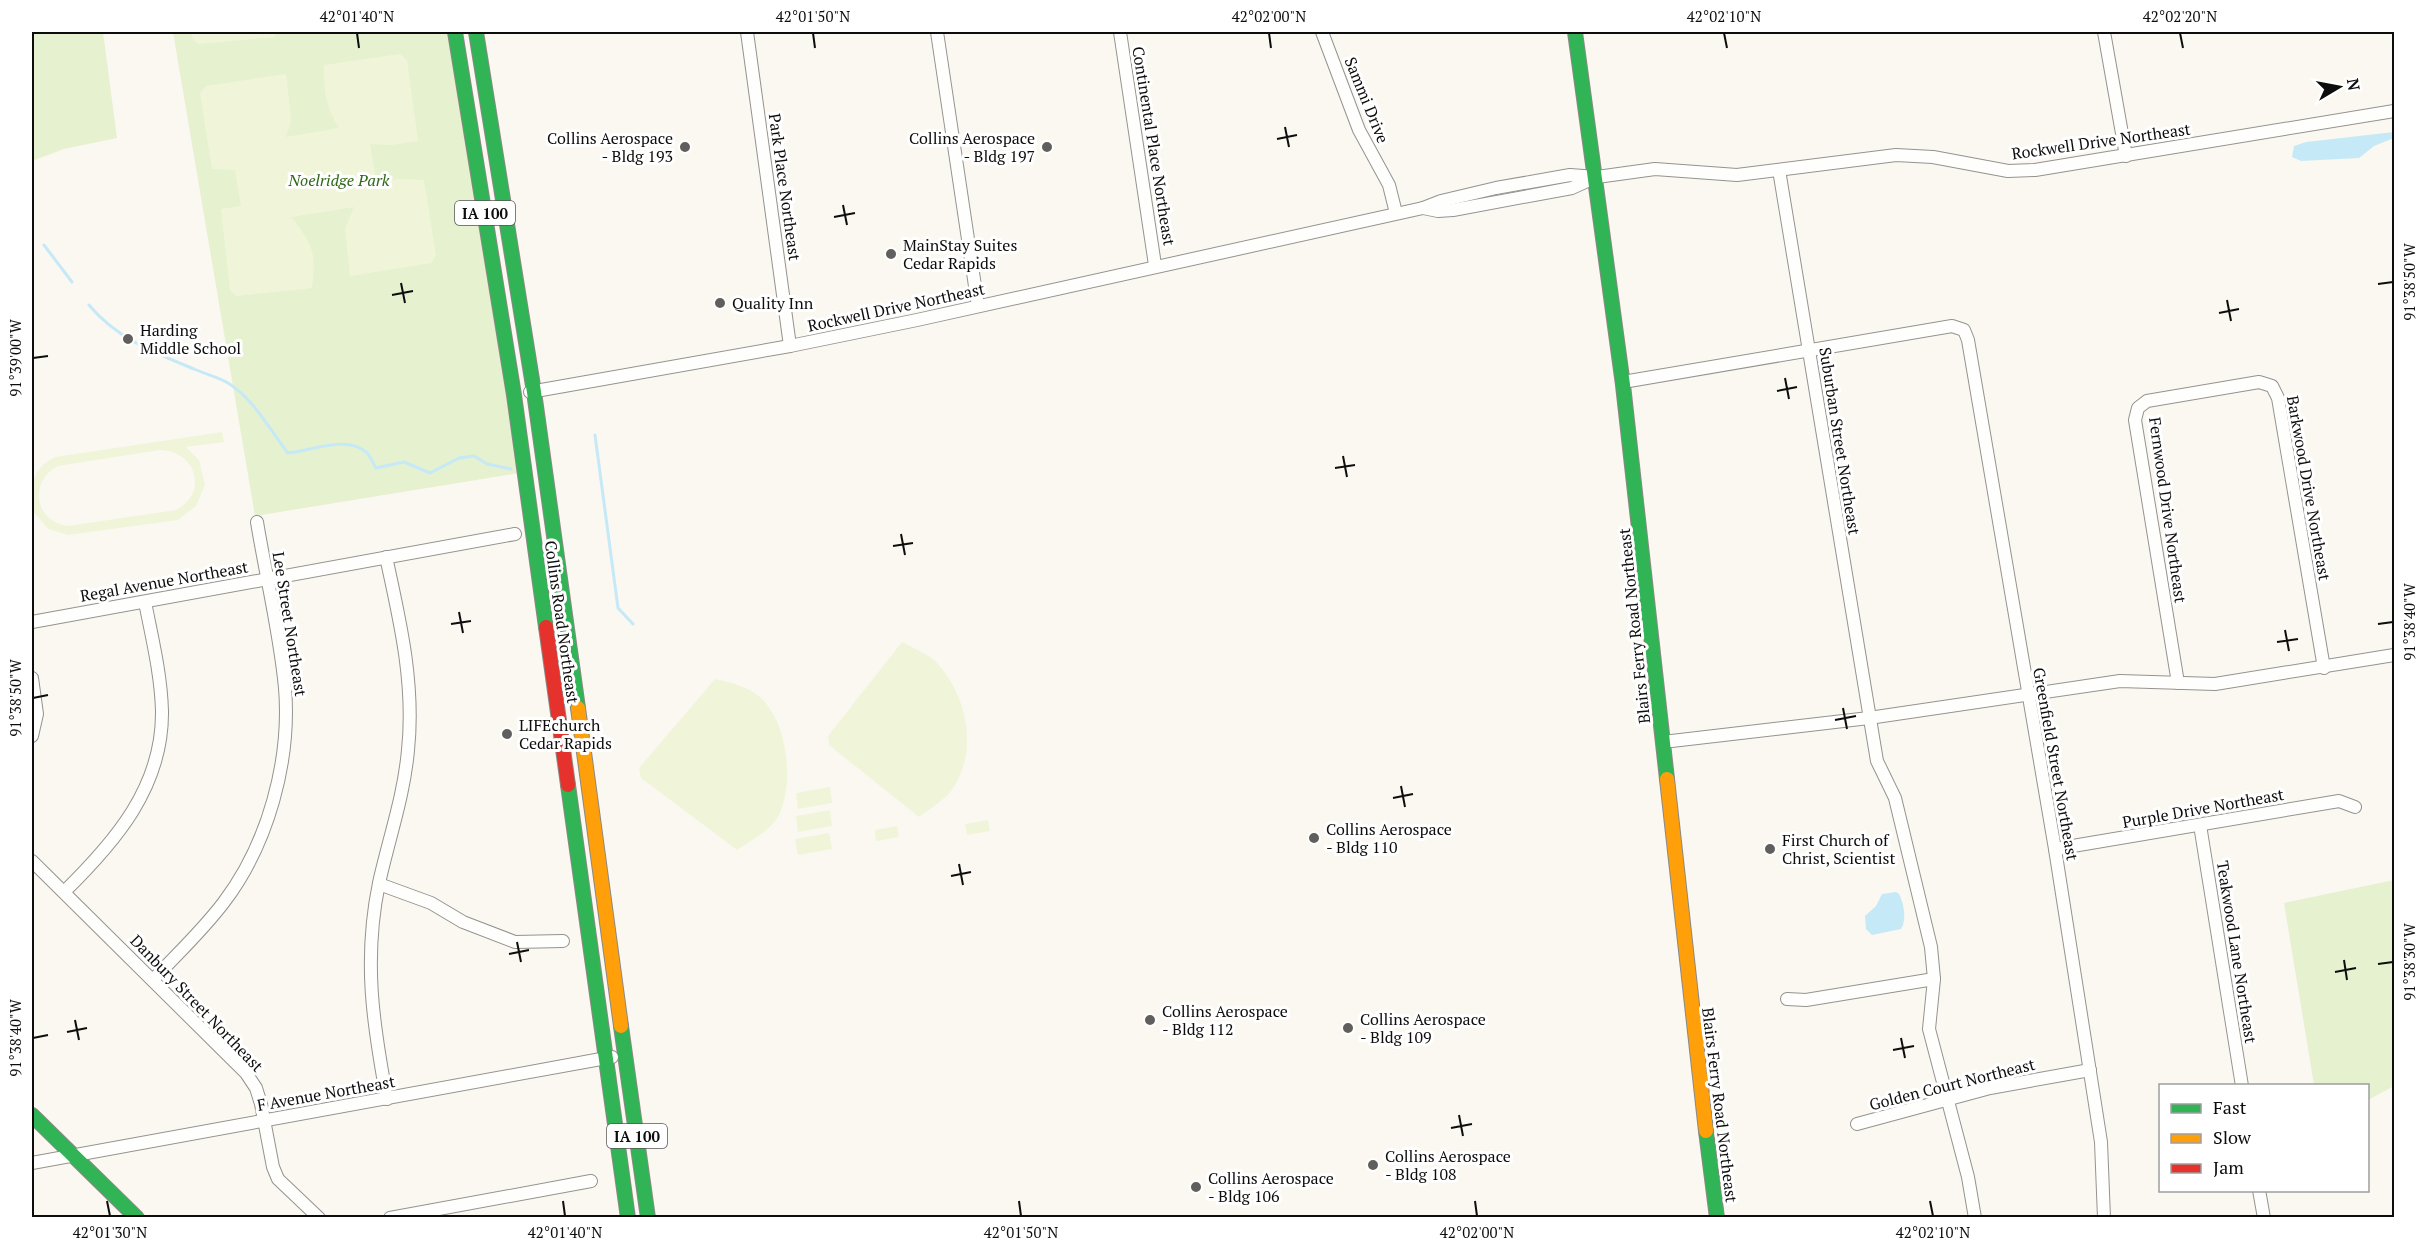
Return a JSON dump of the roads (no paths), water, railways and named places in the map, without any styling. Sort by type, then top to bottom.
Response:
[{"type":"main road","name":"Collins Road Northeast","points":[[455,32],[514,395],[628,1218]]},
{"type":"main road","name":"Collins Road Northeast","points":[[476,32],[534,392],[648,1218]]},
{"type":"main road","name":"Blairs Ferry Road Northeast","points":[[1575,32],[1597,177],[1623,382],[1683,939],[1717,1218]]},
{"type":"main road","points":[[32,1115],[137,1218]]},
{"type":"street","name":"Park Place Northeast","points":[[747,32],[790,346]]},
{"type":"street","points":[[937,32],[978,306]]},
{"type":"street","name":"Continental Place Northeast","points":[[1120,32],[1155,266]]},
{"type":"street","name":"Sammi Drive","points":[[1322,32],[1359,130],[1389,185],[1396,213]]},
{"type":"street","points":[[2104,32],[2126,156]]},
{"type":"street","name":"Rockwell Drive Northeast","points":[[514,395],[790,346],[1396,213],[1423,208],[1438,211],[1454,210],[1572,188],[1597,177],[1655,169],[1737,175],[1896,155],[1933,157],[2008,171],[2035,170],[2394,111]]},
{"type":"street","name":"Suburban Street Northeast","points":[[1779,170],[1878,767],[1895,798],[1931,947],[1934,979],[1929,1029],[1968,1177],[1975,1218]]},
{"type":"street","name":"Greenfield Street Northeast","points":[[1809,351],[1952,326],[1964,330],[1968,340],[2027,696],[2055,849],[2102,1142],[2104,1218]]},
{"type":"street","points":[[1623,382],[1809,351]]},
{"type":"street","name":"Barkwood Drive Northeast","points":[[2202,391],[2259,382],[2272,386],[2278,398],[2324,668]]},
{"type":"street","name":"Fernwood Drive Northeast","points":[[2178,683],[2135,420],[2138,408],[2147,400],[2202,391]]},
{"type":"street","name":"Lee Street Northeast","points":[[153,980],[224,902],[259,840],[272,806],[284,746],[285,688],[257,522]]},
{"type":"street","name":"Regal Avenue Northeast","points":[[32,622],[515,534]]},
{"type":"street","points":[[386,557],[407,667],[409,728],[403,794],[379,884],[370,983],[372,1019],[387,1099]]},
{"type":"street","points":[[64,892],[104,853],[124,827],[153,767],[162,713],[160,680],[145,602]]},
{"type":"street","points":[[1663,742],[1869,718],[2120,681],[2215,684],[2394,655]]},
{"type":"street","points":[[32,678],[37,714],[32,736]]},
{"type":"street","name":"Purple Drive Northeast","points":[[2055,849],[2339,801],[2355,807]]},
{"type":"street","name":"Teakwood Lane Northeast","points":[[2200,825],[2242,1084]]},
{"type":"street","name":"Danbury Street Northeast","points":[[32,861],[246,1073],[256,1088],[265,1121],[273,1167],[278,1179],[319,1218]]},
{"type":"street","points":[[379,884],[431,903],[463,922],[515,942],[563,941]]},
{"type":"street","points":[[1787,999],[1806,1000],[1934,979]]},
{"type":"street","name":"F Avenue Northeast","points":[[32,1162],[625,1054]]},
{"type":"street","name":"Golden Court Northeast","points":[[1857,1124],[1990,1088],[2090,1070]]},
{"type":"street","points":[[390,1218],[591,1181]]},
{"type":"street","points":[[2259,1192],[2264,1218]]},
{"type":"water","points":[[2394,132],[2394,138],[2374,146],[2359,158],[2301,161],[2292,157],[2294,146],[2306,142]]},
{"type":"water","points":[[1896,892],[1901,898],[1904,912],[1901,929],[1872,935],[1866,929],[1865,916],[1876,906],[1882,894]]},
{"type":"waterway","points":[[44,245],[72,282]]},
{"type":"waterway","points":[[89,305],[111,327],[124,336],[165,357],[228,383],[254,406],[288,453],[338,444],[358,447],[366,452],[376,468],[404,462],[430,473],[459,458],[474,456],[487,464],[511,469]]},
{"type":"waterway","points":[[595,435],[618,608],[633,624]]},
{"type":"place","name":"Collins Aerospace - Bldg 193","points":[[685,147]]},
{"type":"place","name":"Collins Aerospace - Bldg 197","points":[[1047,147]]},
{"type":"place","name":"MainStay Suites Cedar Rapids","points":[[891,254]]},
{"type":"place","name":"Quality Inn","points":[[720,303]]},
{"type":"place","name":"Harding Middle School","points":[[128,339]]},
{"type":"place","name":"LIFEchurch Cedar Rapids","points":[[507,734]]},
{"type":"place","name":"Collins Aerospace - Bldg 110","points":[[1314,838]]},
{"type":"place","name":"First Church of Christ, Scientist","points":[[1770,849]]},
{"type":"place","name":"Collins Aerospace - Bldg 112","points":[[1150,1020]]},
{"type":"place","name":"Collins Aerospace - Bldg 109","points":[[1348,1028]]},
{"type":"place","name":"Collins Aerospace - Bldg 108","points":[[1373,1165]]},
{"type":"place","name":"Collins Aerospace - Bldg 106","points":[[1196,1187]]},
{"type":"park label","name":"Noelridge Park","points":[[339,180]]}]
